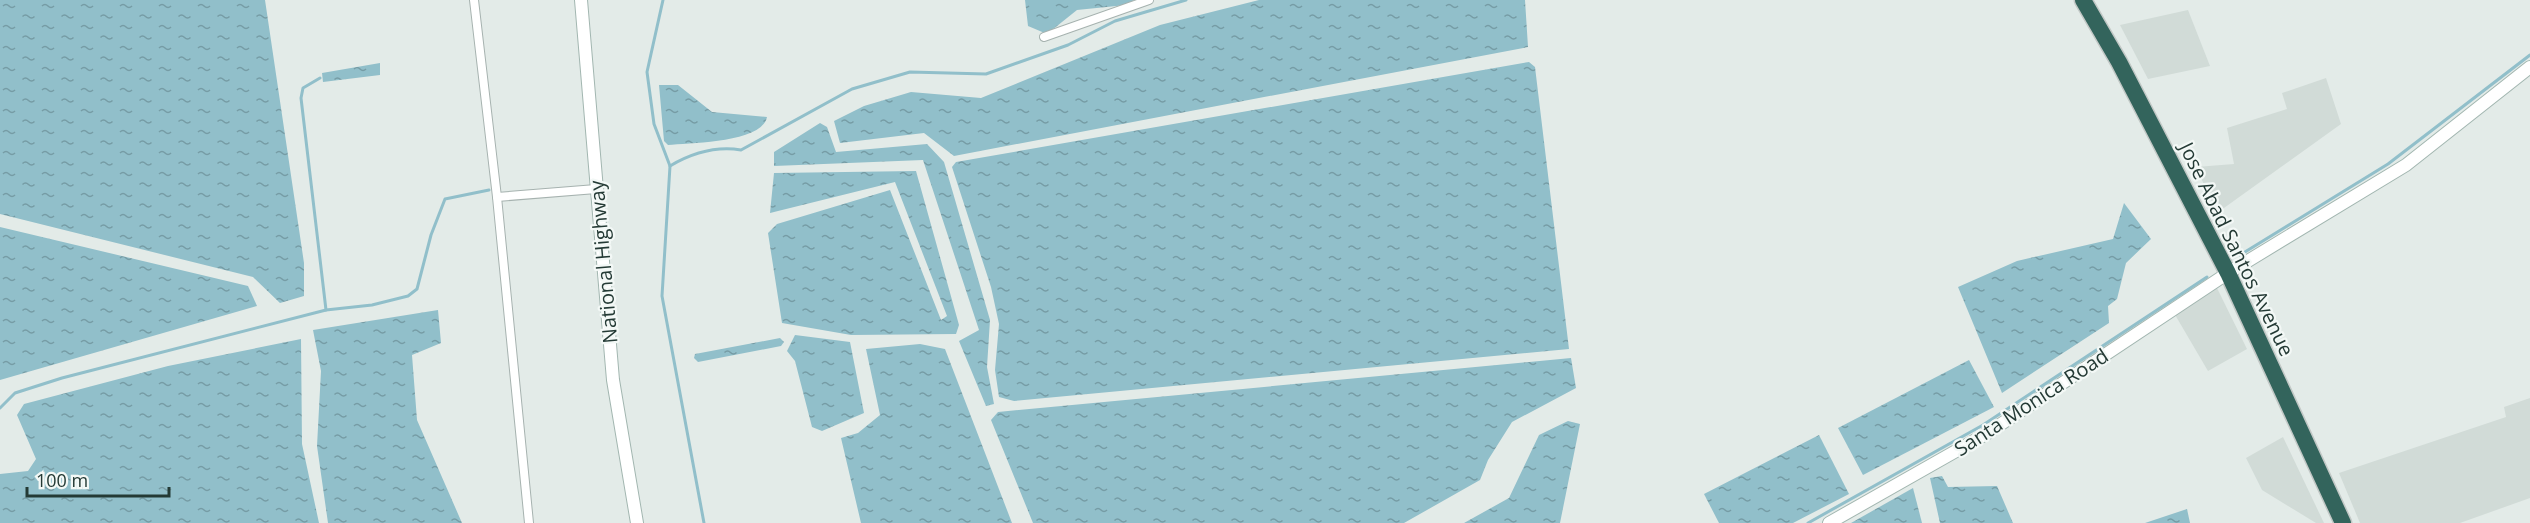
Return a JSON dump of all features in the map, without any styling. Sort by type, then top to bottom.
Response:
[{"type":"highway","name":"Jose Abad Santos Avenue","points":[[2083,0],[2119,62],[2228,273],[2343,523]]},
{"type":"street","points":[[474,0],[497,197],[529,523]]},
{"type":"street","name":"National Highway","points":[[581,0],[613,380],[637,523]]},
{"type":"street","points":[[1044,37],[1149,0]]},
{"type":"street","name":"Santa Monica Road","points":[[1829,523],[1986,434],[2228,273],[2406,165],[2530,67]]},
{"type":"street","points":[[497,197],[596,189]]},
{"type":"shaded area","points":[[2188,10],[2210,66],[2148,79],[2120,25]]},
{"type":"shaded area","points":[[2326,78],[2341,124],[2217,213],[2196,167],[2234,164],[2227,128],[2287,109],[2282,93]]},
{"type":"shaded area","points":[[2216,286],[2247,349],[2208,371],[2174,313]]},
{"type":"shaded area","points":[[2530,398],[2530,498],[2460,523],[2360,523],[2339,473],[2506,417],[2504,407]]},
{"type":"shaded area","points":[[2283,437],[2324,523],[2316,523],[2262,490],[2246,458]]},
{"type":"water","points":[[0,0],[265,0],[304,263],[304,296],[280,303],[253,277],[0,214]]},
{"type":"water","points":[[1025,0],[1134,0],[1126,5],[1077,10],[1047,34],[1028,26]]},
{"type":"water","points":[[1259,0],[1525,0],[1528,47],[954,156],[924,133],[840,143],[834,121],[864,106],[911,92],[981,98],[1160,25]]},
{"type":"water","points":[[1529,62],[1535,67],[1569,349],[1014,401],[999,397],[995,370],[999,324],[991,287],[952,167],[956,162]]},
{"type":"water","points":[[380,63],[380,75],[323,82],[322,73]]},
{"type":"water","points":[[659,85],[678,85],[712,112],[767,117],[762,126],[739,137],[668,145],[664,141]]},
{"type":"water","points":[[820,123],[827,127],[836,152],[927,144],[944,162],[990,320],[987,367],[994,404],[986,406],[959,341],[979,330],[923,160],[774,166],[774,152]]},
{"type":"water","points":[[916,171],[959,325],[956,334],[851,335],[782,323],[768,233],[777,224],[890,190],[941,320],[947,316],[895,182],[770,213],[774,173]]},
{"type":"water","points":[[2124,203],[2151,239],[2126,263],[2117,299],[2108,306],[2109,323],[2002,393],[1958,287],[2017,261],[2113,239]]},
{"type":"water","points":[[0,227],[248,286],[257,306],[0,380]]},
{"type":"water","points":[[438,310],[441,343],[412,355],[417,420],[462,523],[328,523],[317,446],[321,371],[313,330]]},
{"type":"water","points":[[795,335],[850,342],[864,413],[822,431],[812,427],[795,361],[787,351]]},
{"type":"water","points":[[780,338],[784,342],[781,346],[698,362],[694,358],[695,354]]},
{"type":"water","points":[[301,339],[302,444],[319,523],[0,523],[0,474],[28,471],[36,459],[17,415],[24,404],[168,366]]},
{"type":"water","points":[[920,344],[945,349],[1012,523],[861,523],[841,438],[858,433],[880,415],[866,349]]},
{"type":"water","points":[[1571,358],[1576,388],[1512,422],[1488,460],[1480,480],[1404,523],[1033,523],[991,420],[998,412]]},
{"type":"water","points":[[1969,360],[1994,407],[1863,475],[1838,428]]},
{"type":"water","points":[[1568,421],[1580,424],[1560,523],[1464,523],[1509,498],[1539,435]]},
{"type":"water","points":[[1819,435],[1849,494],[1793,523],[1719,523],[1704,494]]},
{"type":"water","points":[[1942,476],[1948,487],[1997,486],[2013,523],[1940,523],[1930,478]]},
{"type":"water","points":[[1913,488],[1922,523],[1851,523]]},
{"type":"water","points":[[2187,509],[2190,523],[2145,523]]},
{"type":"waterway","points":[[663,0],[647,72],[654,124],[670,166],[662,296],[704,523]]},
{"type":"waterway","points":[[670,166],[687,157],[704,152],[722,149],[741,150],[852,89],[910,72],[986,74],[1068,45],[1115,21],[1186,0]]},
{"type":"waterway","points":[[2240,255],[2388,164],[2530,55]]},
{"type":"waterway","points":[[320,78],[303,88],[301,98],[326,310]]},
{"type":"waterway","points":[[0,408],[15,393],[62,378],[326,310],[372,305],[408,296],[417,289],[431,235],[445,199],[489,190]]},
{"type":"waterway","points":[[1808,523],[1983,425],[2207,277]]}]
